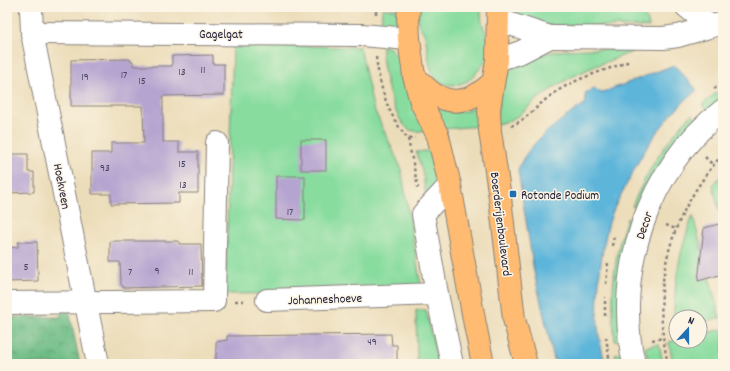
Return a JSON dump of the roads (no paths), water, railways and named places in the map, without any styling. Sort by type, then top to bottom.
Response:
[{"type":"main road","points":[[409,7],[409,39],[414,76],[421,102],[438,136],[450,185],[483,364]]},
{"type":"main road","name":"Boerderijenboulevard","points":[[498,13],[497,60],[489,109],[490,131],[500,198],[514,319],[526,364]]},
{"type":"main road","points":[[414,76],[435,95],[449,100],[472,98],[483,92],[493,82]]},
{"type":"street","name":"Hoekveen","points":[[31,7],[32,33],[98,364]]},
{"type":"street","points":[[687,7],[715,19]]},
{"type":"street","points":[[498,13],[530,32],[550,37],[663,38],[678,36],[715,19]]},
{"type":"street","name":"Gagelgat","points":[[32,33],[375,35],[409,39]]},
{"type":"street","points":[[497,60],[521,52],[550,37]]},
{"type":"street","name":"Decor","points":[[634,364],[630,343],[628,312],[632,262],[639,233],[663,180],[675,162],[698,133],[723,110]]},
{"type":"street","points":[[7,303],[214,302],[218,143]]},
{"type":"street","points":[[450,185],[423,214],[437,294],[452,364]]},
{"type":"street","name":"Johanneshoeve","points":[[267,300],[437,294]]},
{"type":"water","points":[[674,65],[697,90],[686,99],[668,119],[644,152],[613,211],[605,237],[600,269],[598,315],[599,333],[605,364],[555,364],[534,272],[518,170],[522,160],[546,132],[586,103],[585,93],[594,88],[601,93]]},
{"type":"place","name":"Rotonde Podium","points":[[513,194]]}]
